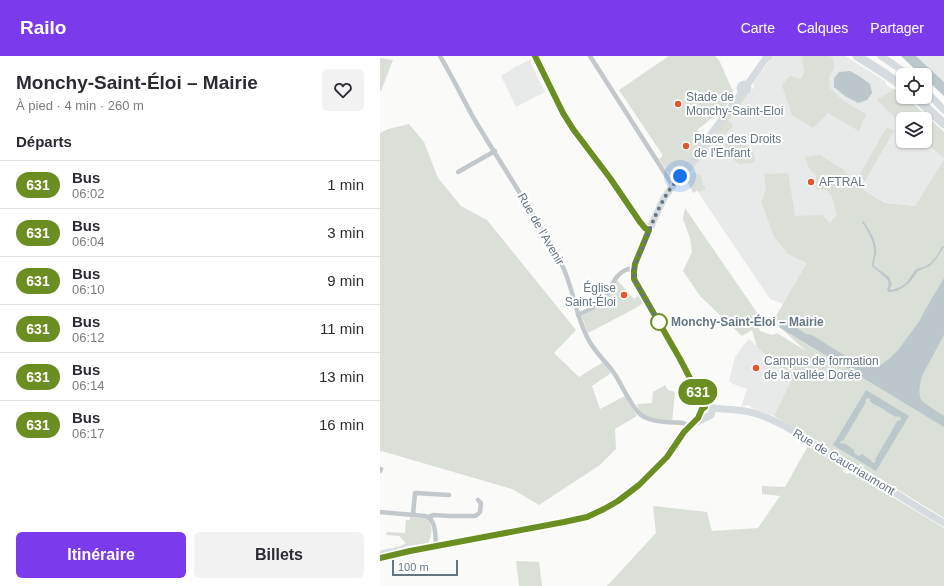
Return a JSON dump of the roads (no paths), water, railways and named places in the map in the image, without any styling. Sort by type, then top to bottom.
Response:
[{"type":"highway","points":[[850,56],[891,78]]},
{"type":"highway","points":[[857,56],[896,82]]},
{"type":"highway","points":[[868,56],[896,74]]},
{"type":"highway","points":[[923,104],[944,124]]},
{"type":"highway","points":[[932,104],[944,115]]},
{"type":"street","points":[[535,56],[563,113],[573,129],[610,178],[640,222],[649,230]]},
{"type":"street","points":[[590,56],[673,186]]},
{"type":"street","points":[[380,558],[392,554],[564,522],[597,513],[618,501],[644,480],[667,457],[682,434],[707,412],[680,359],[636,283],[633,277],[634,271],[649,230],[664,198],[742,92],[740,90],[740,86],[743,84],[747,85],[768,56]]},
{"type":"street","points":[[881,56],[899,68]]},
{"type":"street","points":[[885,56],[893,64]]},
{"type":"street","name":"Rue de l'Avenir","points":[[442,57],[471,113],[516,185],[562,265],[572,291],[578,315],[591,344],[613,371],[638,413],[651,420],[691,425]]},
{"type":"street","points":[[932,97],[944,110]]},
{"type":"street","points":[[458,172],[495,151]]},
{"type":"street","points":[[578,315],[602,301],[615,279],[637,260]]},
{"type":"street","points":[[625,270],[634,271]]},
{"type":"street","name":"Rue de Caucriaumont","points":[[707,412],[715,408],[741,410],[761,415],[787,427],[854,470],[944,523]]},
{"type":"street","points":[[413,515],[415,493],[449,494]]},
{"type":"street","points":[[380,512],[428,517],[434,515],[476,516],[480,510],[481,503],[478,500]]},
{"type":"street","points":[[428,517],[434,525],[436,546]]},
{"type":"place","name":"Stade de Monchy-Saint-Eloi","points":[[678,104]]},
{"type":"place","name":"Place des Droits de l'Enfant","points":[[686,146]]},
{"type":"place","name":"AFTRAL","points":[[811,182]]},
{"type":"place","name":"Église Saint-Éloi","points":[[624,295]]},
{"type":"place","name":"Monchy-Saint-Éloi – Mairie","points":[[659,322]]},
{"type":"place","name":"Campus de formation de la vallée Dorée","points":[[756,368]]}]
